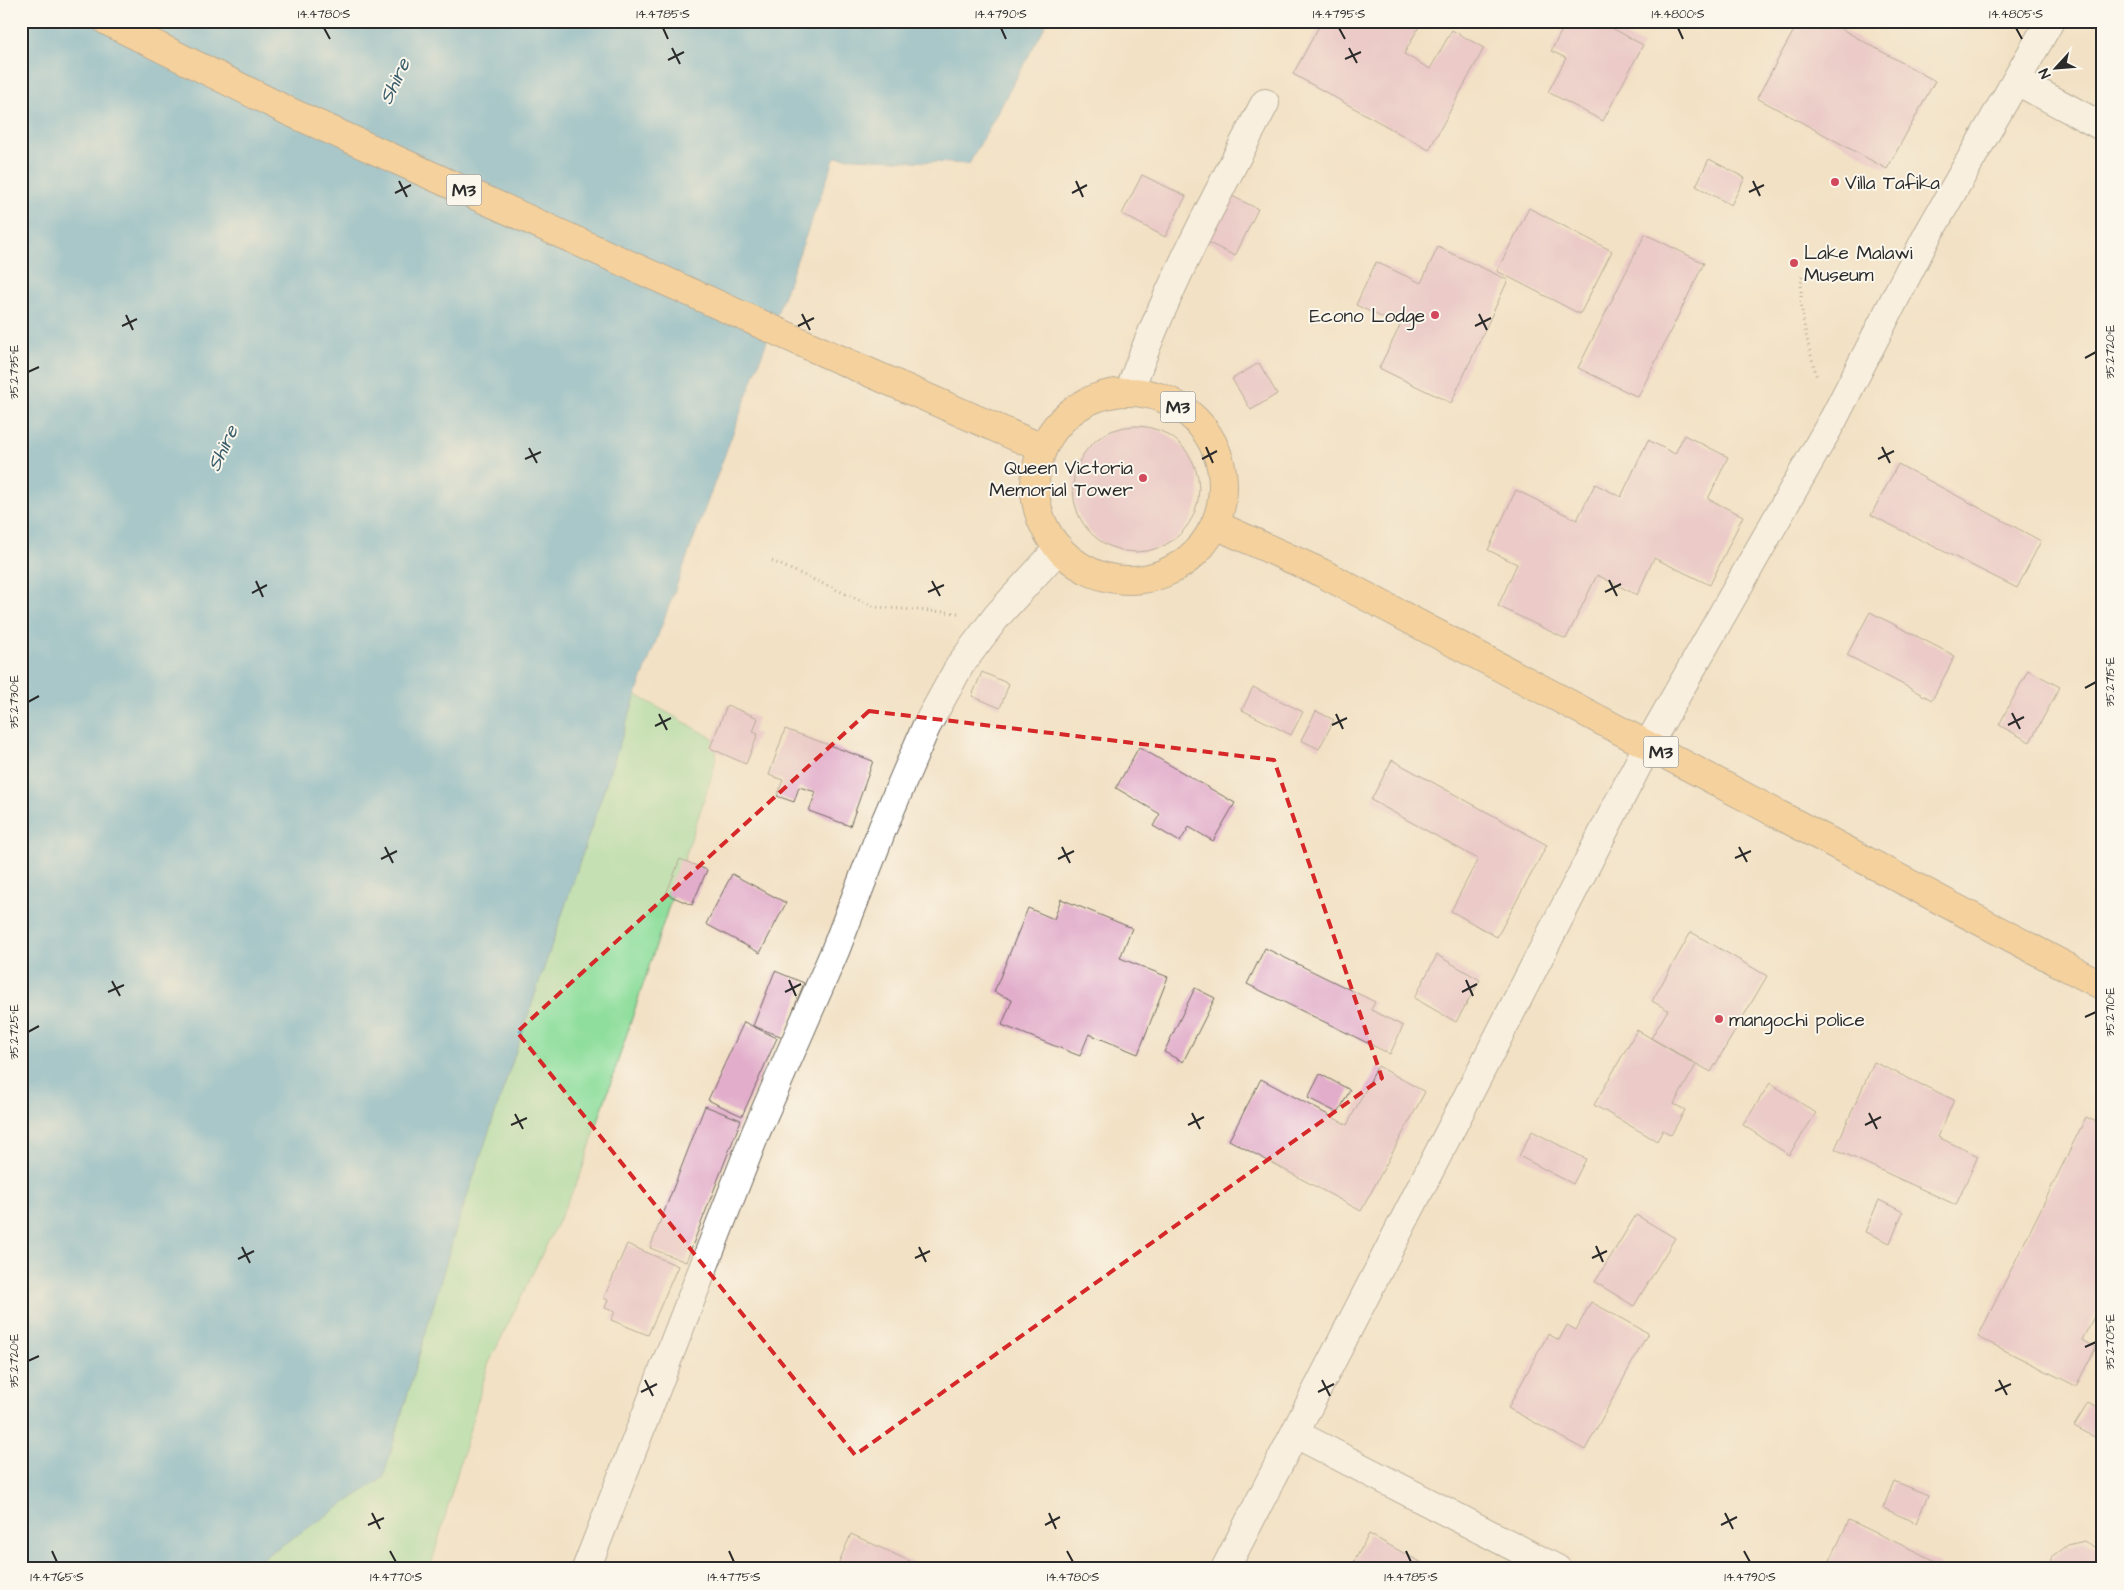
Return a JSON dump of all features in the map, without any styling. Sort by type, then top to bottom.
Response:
[{"type":"highway","name":"M3","points":[[107,21],[288,111],[824,353],[1042,448]]},
{"type":"highway","name":"M3","points":[[1130,390],[1166,398],[1197,420],[1217,451],[1224,488],[1216,525],[1202,547],[1182,565],[1158,576],[1131,580],[1104,576],[1080,566],[1059,548],[1040,518],[1035,483],[1042,448],[1063,418],[1094,397],[1130,390]]},
{"type":"highway","name":"M3","points":[[1216,525],[1322,573],[2103,986]]},
{"type":"street","points":[[1225,1569],[1296,1434],[1389,1246],[1648,745],[1834,418],[1927,236],[2050,21]]},
{"type":"street","points":[[2017,81],[2103,127]]},
{"type":"street","points":[[1130,390],[1149,336],[1187,252],[1265,103]]},
{"type":"street","points":[[586,1569],[756,1132],[835,951],[883,827],[926,727],[960,665],[997,616],[1059,548]]},
{"type":"street","points":[[1296,1434],[1557,1569]]},
{"type":"path","points":[[1802,276],[1799,299],[1802,328],[1820,386],[1834,418]]},
{"type":"path","points":[[772,561],[875,607],[997,616]]},
{"type":"highlighted area","points":[[869,711],[1274,760],[1382,1078],[855,1455],[517,1032]]},
{"type":"green space","points":[[636,695],[718,741],[714,769],[580,1176],[488,1365],[430,1569],[246,1569],[383,1478],[454,1235]]},
{"type":"water","name":"Shire","points":[[21,21],[1048,21],[969,164],[835,157],[636,695],[454,1235],[383,1478],[246,1569],[21,1569]]},
{"type":"building","points":[[1322,21],[1422,21],[1404,54],[1430,69],[1452,30],[1484,48],[1429,150],[1293,74]]},
{"type":"building","points":[[1567,21],[1599,21],[1643,45],[1603,121],[1548,92],[1566,58],[1551,51]]},
{"type":"building","points":[[1799,21],[1827,21],[1935,81],[1887,169],[1757,98]]},
{"type":"building","points":[[1709,159],[1745,178],[1731,205],[1696,186]]},
{"type":"building","points":[[1142,175],[1186,196],[1165,237],[1122,214]]},
{"type":"building","points":[[1228,194],[1258,209],[1235,256],[1205,241]]},
{"type":"building","points":[[1529,208],[1612,251],[1580,314],[1497,271]]},
{"type":"building","points":[[1645,234],[1704,263],[1638,397],[1578,368]]},
{"type":"building","name":"Econo Lodge","points":[[1438,247],[1508,280],[1451,403],[1379,368],[1400,326],[1356,305],[1376,262],[1421,283]]},
{"type":"building","points":[[1259,363],[1277,394],[1251,410],[1232,379]]},
{"type":"building","points":[[1136,426],[1160,431],[1180,445],[1194,465],[1199,489],[1194,513],[1180,533],[1160,547],[1136,552],[1112,547],[1092,533],[1078,513],[1073,489],[1078,465],[1092,445],[1112,431]]},
{"type":"building","points":[[1684,435],[1728,457],[1708,499],[1743,516],[1710,585],[1654,558],[1637,595],[1597,575],[1566,639],[1498,606],[1517,564],[1488,550],[1516,490],[1577,520],[1595,484],[1621,497],[1648,440],[1675,454]]},
{"type":"building","points":[[1898,464],[2041,541],[2017,588],[1871,515]]},
{"type":"building","points":[[1870,612],[1955,656],[1932,700],[1847,655]]},
{"type":"building","points":[[2028,670],[2060,687],[2030,742],[1999,725]]},
{"type":"building","points":[[982,672],[1009,684],[1000,708],[972,696]]},
{"type":"building","points":[[1253,687],[1303,712],[1291,735],[1242,710]]},
{"type":"building","points":[[727,705],[758,718],[753,732],[758,734],[746,764],[710,748]]},
{"type":"building","points":[[1316,711],[1334,720],[1319,749],[1301,740]]},
{"type":"building","points":[[785,729],[873,761],[850,826],[809,811],[816,792],[799,787],[794,802],[777,796],[783,780],[769,775]]},
{"type":"building","points":[[1139,747],[1235,803],[1213,841],[1189,827],[1180,842],[1153,826],[1160,814],[1116,788]]},
{"type":"building","points":[[1392,760],[1547,845],[1497,937],[1451,911],[1478,859],[1371,800]]},
{"type":"building","points":[[680,859],[707,870],[692,905],[666,894]]},
{"type":"building","points":[[732,874],[786,903],[760,953],[706,924]]},
{"type":"building","points":[[1061,899],[1132,928],[1120,958],[1168,977],[1138,1054],[1089,1034],[1080,1056],[1002,1025],[1012,1000],[994,992],[1028,908],[1054,919]]},
{"type":"building","points":[[1691,932],[1767,976],[1711,1072],[1651,1038],[1668,1010],[1652,1001]]},
{"type":"building","points":[[1265,948],[1375,1002],[1371,1010],[1403,1026],[1390,1054],[1247,984]]},
{"type":"building","points":[[1437,955],[1480,980],[1456,1022],[1414,998]]},
{"type":"building","points":[[775,971],[804,983],[783,1037],[753,1026]]},
{"type":"building","points":[[1195,988],[1215,998],[1183,1062],[1164,1052]]},
{"type":"building","points":[[744,1022],[777,1038],[742,1116],[708,1100]]},
{"type":"building","points":[[1637,1030],[1696,1065],[1674,1104],[1685,1110],[1671,1135],[1663,1130],[1657,1141],[1594,1105]]},
{"type":"building","points":[[1874,1062],[1954,1100],[1938,1137],[1978,1156],[1956,1205],[1835,1149]]},
{"type":"building","points":[[1378,1066],[1425,1092],[1361,1211],[1229,1140],[1261,1079],[1347,1125]]},
{"type":"building","points":[[1320,1074],[1350,1090],[1338,1113],[1308,1098]]},
{"type":"building","points":[[1770,1083],[1816,1113],[1789,1155],[1743,1125]]},
{"type":"building","points":[[705,1106],[741,1120],[686,1262],[650,1248]]},
{"type":"building","points":[[2086,1117],[2103,1125],[2103,1299],[2082,1340],[2096,1347],[2076,1386],[1978,1337]]},
{"type":"building","points":[[1532,1131],[1586,1159],[1573,1184],[1519,1156]]},
{"type":"building","points":[[1879,1200],[1903,1212],[1890,1243],[1865,1232]]},
{"type":"building","points":[[1636,1215],[1675,1238],[1634,1306],[1595,1282]]},
{"type":"building","points":[[627,1244],[678,1266],[648,1335],[611,1320],[615,1312],[605,1308],[608,1300],[604,1298]]},
{"type":"building","points":[[1591,1302],[1648,1333],[1585,1450],[1508,1408],[1548,1334],[1559,1340],[1567,1325],[1576,1330]]},
{"type":"building","points":[[2088,1403],[2103,1411],[2103,1435],[2100,1440],[2074,1426]]},
{"type":"building","points":[[1894,1481],[1928,1495],[1916,1523],[1883,1508]]},
{"type":"building","points":[[1849,1520],[1940,1563],[1937,1569],[1826,1569]]},
{"type":"building","points":[[851,1534],[927,1569],[836,1569]]},
{"type":"building","points":[[1369,1534],[1433,1569],[1350,1569]]},
{"type":"building","points":[[2084,1541],[2103,1552],[2103,1569],[2050,1569],[2051,1558],[2068,1545]]},
{"type":"place","name":"Villa Tafika","points":[[1835,182]]},
{"type":"place","name":"Lake Malawi Museum","points":[[1794,263]]},
{"type":"place","name":"Econo Lodge","points":[[1435,315]]},
{"type":"place","name":"Queen Victoria Memorial Tower","points":[[1143,478]]},
{"type":"place","name":"mangochi police","points":[[1719,1019]]}]
